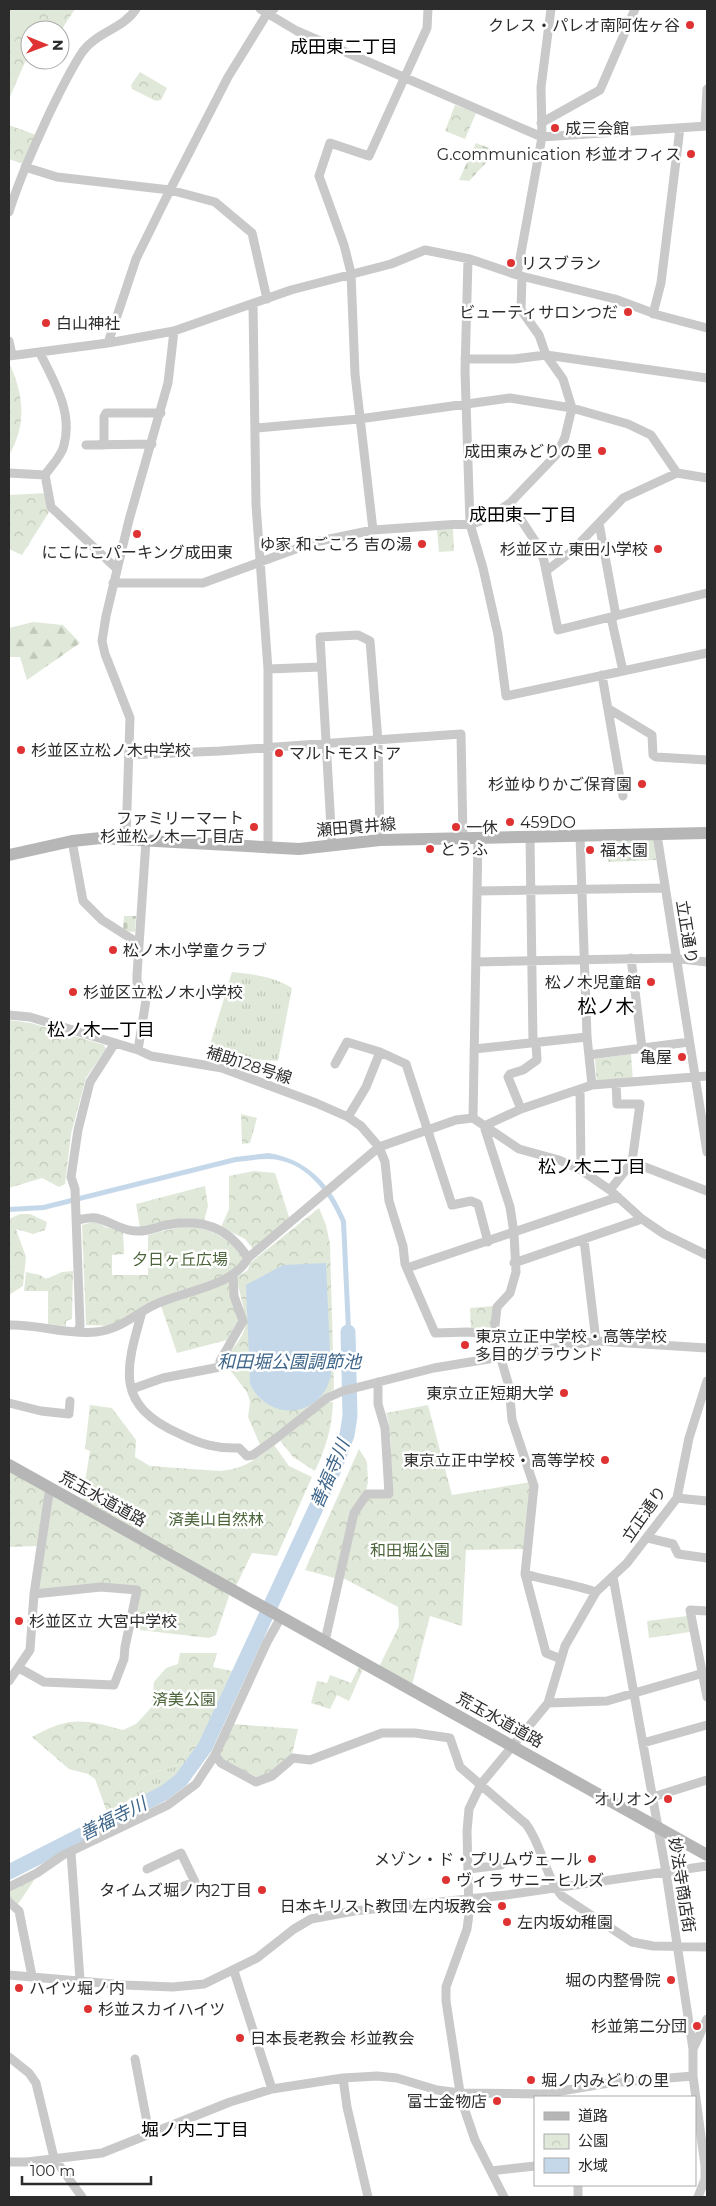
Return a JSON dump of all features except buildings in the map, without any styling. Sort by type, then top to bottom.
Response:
[{"type":"main road","name":"瀬田貫井線","points":[[9,855],[72,841],[126,838],[146,841],[316,852],[332,846],[380,840],[707,833]]},
{"type":"main road","name":"荒玉水道道路","points":[[9,1465],[707,1855]]},
{"type":"street","points":[[9,212],[25,168],[62,88],[84,50],[98,37],[129,20],[136,9]]},
{"type":"street","points":[[260,9],[271,12],[289,28],[542,138],[706,126],[707,89]]},
{"type":"street","points":[[373,530],[355,374],[351,273],[344,245],[319,176],[330,143],[369,156],[427,28],[428,9]]},
{"type":"street","points":[[113,583],[203,583],[315,542],[373,530],[470,524],[488,518],[510,503],[558,453],[565,437],[572,408],[562,379],[546,355],[539,335],[521,310],[520,275],[542,138],[542,78],[551,9]]},
{"type":"street","points":[[541,123],[600,90],[635,9]]},
{"type":"street","points":[[108,343],[136,259],[228,77],[271,12]]},
{"type":"street","points":[[653,314],[661,282],[680,128]]},
{"type":"street","points":[[25,168],[57,177],[170,190],[215,202],[252,233],[267,299]]},
{"type":"street","points":[[9,341],[10,356],[108,343],[174,331],[351,273],[391,264],[425,250],[468,259],[520,275],[614,299],[653,314],[707,328]]},
{"type":"street","points":[[468,259],[465,359],[470,524],[483,568],[498,635],[506,696],[707,653]]},
{"type":"street","points":[[254,304],[257,428],[255,482],[268,669],[268,848]]},
{"type":"street","points":[[126,838],[130,718],[105,654],[102,641],[113,583],[129,520],[168,383],[174,331]]},
{"type":"street","points":[[40,353],[64,405],[66,423],[64,447],[45,475],[51,507],[117,569]]},
{"type":"street","points":[[465,359],[514,359],[546,355],[707,378]]},
{"type":"street","points":[[257,428],[359,419],[510,398],[572,408],[628,424],[651,435],[677,473]]},
{"type":"street","points":[[104,445],[104,417],[106,414],[160,412]]},
{"type":"street","points":[[86,445],[152,444]]},
{"type":"street","points":[[9,473],[45,475]]},
{"type":"street","points":[[546,571],[571,552],[623,498],[677,473],[707,478]]},
{"type":"street","points":[[510,503],[539,547],[558,630],[707,593]]},
{"type":"street","points":[[600,524],[623,671]]},
{"type":"street","points":[[332,846],[320,637],[358,635],[370,640],[378,740],[380,840]]},
{"type":"street","points":[[268,669],[321,667]]},
{"type":"street","points":[[602,675],[623,796]]},
{"type":"street","points":[[609,708],[652,735],[653,755],[656,757],[707,760]]},
{"type":"street","points":[[129,754],[268,748],[462,734],[463,838]]},
{"type":"street","name":"立正通り","points":[[657,834],[707,1152]]},
{"type":"street","points":[[521,1109],[508,1077],[510,1074],[522,1070],[537,1060],[534,1043],[530,836]]},
{"type":"street","points":[[580,836],[586,961],[587,1038],[592,1085]]},
{"type":"street","points":[[472,1118],[478,838]]},
{"type":"street","points":[[72,841],[83,901],[102,920],[138,943]]},
{"type":"street","points":[[138,1050],[146,1000],[137,982],[146,841]]},
{"type":"street","points":[[477,891],[665,888]]},
{"type":"street","points":[[476,962],[586,961],[631,958],[707,962]]},
{"type":"street","points":[[631,958],[642,1048]]},
{"type":"street","name":"補助128号線","points":[[9,1015],[30,1018],[138,1050],[152,1056],[222,1068],[348,1117],[361,1126],[379,1147]]},
{"type":"street","points":[[474,1049],[587,1038]]},
{"type":"street","points":[[335,1064],[347,1042],[380,1052],[406,1064],[452,1205],[472,1201],[478,1204],[488,1242]]},
{"type":"street","points":[[589,1055],[689,1042]]},
{"type":"street","points":[[76,1332],[80,1326],[76,1189],[71,1177],[78,1130],[90,1082],[115,1043]]},
{"type":"street","points":[[348,1117],[366,1087],[380,1052]]},
{"type":"street","points":[[484,1126],[521,1109],[592,1085],[707,1076]]},
{"type":"street","points":[[610,1190],[632,1162],[640,1104],[617,1104],[616,1082]]},
{"type":"street","points":[[580,1089],[581,1170]]},
{"type":"street","points":[[9,1325],[76,1332],[113,1330],[155,1304],[216,1283],[233,1274],[245,1265],[248,1258],[319,1200],[379,1147],[456,1120],[472,1118],[519,1149],[552,1158],[581,1170],[610,1190],[642,1219],[664,1234],[707,1255]]},
{"type":"street","points":[[484,1126],[510,1207],[514,1233],[514,1263],[516,1272],[510,1293],[497,1307],[494,1335],[508,1386],[512,1420],[534,1486],[525,1574],[546,1653],[561,1659]]},
{"type":"street","points":[[379,1147],[388,1174],[389,1201],[407,1268],[435,1333],[468,1332],[494,1335]]},
{"type":"street","points":[[632,1162],[707,1191]]},
{"type":"street","points":[[407,1268],[618,1197]]},
{"type":"street","points":[[77,1220],[97,1218],[128,1230],[139,1232],[184,1221],[197,1221],[217,1229],[238,1242],[248,1258]]},
{"type":"street","points":[[514,1263],[642,1219]]},
{"type":"street","points":[[584,1240],[596,1341]]},
{"type":"street","points":[[132,1389],[163,1378],[220,1367],[220,1361],[243,1321],[234,1296],[233,1274]]},
{"type":"street","points":[[142,1312],[130,1365],[132,1389],[135,1400],[141,1409],[159,1423],[200,1444],[220,1449],[239,1448],[247,1456],[253,1455],[274,1440],[317,1404],[343,1390],[434,1368],[596,1341],[707,1348]]},
{"type":"street","points":[[325,1641],[354,1513],[367,1494],[389,1494],[384,1428],[378,1404],[378,1382]]},
{"type":"street","name":"立正通り","points":[[548,1703],[561,1659],[574,1628],[596,1592],[613,1577],[648,1538],[677,1498],[689,1438],[707,1384]]},
{"type":"street","points":[[9,1403],[41,1412],[68,1414],[70,1401]]},
{"type":"street","points":[[9,1681],[30,1650],[34,1594],[50,1487]]},
{"type":"street","points":[[677,1498],[707,1501]]},
{"type":"street","points":[[648,1538],[673,1544],[678,1554],[707,1558]]},
{"type":"street","points":[[525,1574],[553,1583],[564,1582],[596,1592]]},
{"type":"street","name":"妙法寺商店街","points":[[613,1577],[666,1872],[693,2049],[693,2076],[696,2096]]},
{"type":"street","points":[[19,1668],[44,1682],[114,1686],[124,1659],[137,1590],[101,1587],[34,1594]]},
{"type":"street","points":[[707,1611],[690,1610],[704,1673],[707,1697]]},
{"type":"street","points":[[9,1887],[37,1873],[71,1852],[168,1805],[196,1784],[215,1755],[279,1616]]},
{"type":"street","points":[[504,2197],[475,2140],[460,2093],[446,1987],[467,1929],[471,1899],[467,1831],[469,1808],[481,1784],[548,1703],[607,1700],[704,1673]]},
{"type":"street","points":[[643,1743],[707,1725]]},
{"type":"street","points":[[215,1755],[221,1763],[256,1782],[272,1776],[293,1758],[310,1760],[382,1733],[415,1733],[450,1738],[460,1767],[526,1824],[533,1834],[540,1856],[555,1888],[562,1896],[632,1942],[653,1946],[707,1947]]},
{"type":"street","points":[[653,1796],[707,1780]]},
{"type":"street","points":[[71,1852],[80,1980]]},
{"type":"street","points":[[147,1869],[181,1853],[195,1882],[170,1891]]},
{"type":"street","points":[[470,1869],[501,1865]]},
{"type":"street","points":[[9,1975],[173,1987],[204,1984],[234,1971],[274,1947],[294,1929],[312,1919],[396,1906],[471,1899],[707,1866]]},
{"type":"street","points":[[9,1902],[19,1911],[32,1976]]},
{"type":"street","points":[[234,1971],[272,2089]]},
{"type":"street","points":[[693,2049],[706,2022]]},
{"type":"street","points":[[9,2057],[29,2073],[36,2083],[54,2158],[82,2197]]},
{"type":"street","points":[[135,2059],[150,2133]]},
{"type":"street","points":[[9,2162],[27,2162],[102,2153],[230,2102],[272,2089],[343,2078],[377,2076],[396,2078],[437,2090],[460,2093],[547,2094],[604,2083],[693,2076]]},
{"type":"street","points":[[343,2078],[347,2107],[368,2197]]},
{"type":"street","name":"妙法寺商店街","points":[[696,2098],[705,2166],[705,2179],[698,2197]]},
{"type":"street","points":[[491,2170],[534,2166]]},
{"type":"green space","points":[[9,9],[75,9],[68,20],[20,20],[20,70],[22,70],[9,99]]},
{"type":"green space","points":[[9,9],[36,9],[29,20],[20,20],[20,33],[9,49]]},
{"type":"green space","points":[[140,72],[167,88],[161,100],[156,101],[132,89],[131,85]]},
{"type":"green space","points":[[455,105],[476,113],[465,139],[445,131]]},
{"type":"green space","points":[[9,125],[36,135],[23,164],[9,159]]},
{"type":"green space","points":[[476,143],[497,151],[469,181],[459,180]]},
{"type":"green space","points":[[9,363],[18,386],[21,421],[15,444],[9,455]]},
{"type":"green space","points":[[47,493],[51,509],[22,555],[9,549],[9,495]]},
{"type":"green space","points":[[453,529],[454,551],[439,552],[437,530]]},
{"type":"green space","points":[[33,622],[63,625],[80,643],[27,680],[20,657],[9,657],[9,628]]},
{"type":"green space","points":[[607,840],[654,840],[656,860],[608,862]]},
{"type":"green space","points":[[124,916],[136,916],[135,932],[123,931]]},
{"type":"green space","points":[[232,972],[271,979],[292,988],[278,1061],[243,1057],[209,1048]]},
{"type":"green space","points":[[9,1020],[31,1023],[104,1045],[106,1049],[86,1078],[71,1134],[65,1184],[59,1187],[42,1178],[9,1188]]},
{"type":"green space","points":[[631,1054],[633,1081],[597,1085],[595,1059]]},
{"type":"green space","points":[[241,1114],[257,1118],[250,1143],[242,1144]]},
{"type":"green space","points":[[254,1171],[275,1173],[290,1220],[253,1249],[245,1239],[221,1227],[229,1209],[229,1176]]},
{"type":"green space","points":[[205,1186],[208,1206],[204,1221],[189,1218],[140,1228],[136,1204]]},
{"type":"green space","name":"和田堀公園調節池","points":[[319,1208],[326,1225],[330,1244],[334,1389],[261,1447],[248,1417],[250,1402],[247,1392],[223,1361],[239,1341],[246,1323],[237,1277],[248,1270],[250,1263]]},
{"type":"green space","points":[[20,1214],[30,1214],[47,1222],[45,1230],[33,1234],[16,1229],[26,1257],[23,1286],[9,1295],[9,1219]]},
{"type":"green space","name":"夕日ヶ丘広場","points":[[96,1221],[105,1227],[123,1231],[124,1254],[112,1255],[112,1275],[148,1275],[148,1235],[177,1228],[198,1227],[217,1234],[242,1251],[243,1261],[232,1271],[215,1280],[112,1326],[86,1325],[82,1225]]},
{"type":"green space","points":[[73,1271],[72,1319],[66,1321],[66,1326],[48,1324],[48,1291],[24,1291],[26,1272],[40,1275],[46,1279],[62,1272]]},
{"type":"green space","points":[[229,1279],[239,1319],[227,1340],[177,1353],[161,1306]]},
{"type":"green space","points":[[494,1306],[491,1328],[488,1331],[471,1328],[470,1308]]},
{"type":"green space","points":[[325,1402],[333,1402],[330,1429],[315,1471],[293,1457],[279,1439]]},
{"type":"green space","name":"済美山自然林","points":[[90,1405],[112,1408],[136,1440],[135,1457],[150,1466],[228,1470],[249,1463],[274,1445],[289,1466],[312,1477],[277,1556],[252,1553],[236,1586],[82,1501],[90,1451],[85,1449]]},
{"type":"green space","name":"和田堀公園","points":[[428,1405],[452,1495],[531,1482],[527,1549],[466,1550],[462,1626],[430,1616],[412,1685],[379,1667],[399,1626],[398,1607],[343,1578],[357,1515],[368,1497],[393,1497],[391,1444],[386,1413]]},
{"type":"green space","name":"和田堀公園","points":[[359,1449],[367,1462],[368,1482],[366,1491],[352,1512],[338,1579],[305,1570]]},
{"type":"green space","points":[[9,1471],[46,1492],[37,1546],[9,1547]]},
{"type":"green space","points":[[53,1496],[227,1593],[229,1596],[216,1635],[209,1638],[131,1629],[140,1587],[38,1591]]},
{"type":"green space","points":[[687,1616],[690,1632],[649,1638],[647,1621]]},
{"type":"green space","name":"済美公園","points":[[180,1653],[217,1653],[213,1667],[232,1671],[200,1742],[184,1764],[146,1774],[137,1783],[129,1800],[107,1812],[95,1779],[88,1774],[69,1769],[32,1737],[56,1725],[67,1723],[86,1722],[123,1730],[136,1724],[151,1708],[154,1682],[166,1668],[178,1664]]},
{"type":"green space","points":[[360,1665],[364,1667],[349,1701],[337,1695],[330,1709],[311,1703],[317,1681],[327,1683],[330,1675],[351,1683]]},
{"type":"green space","points":[[232,1724],[298,1729],[292,1755],[271,1773],[257,1777],[218,1758]]},
{"type":"green space","points":[[184,1764],[176,1778],[162,1790],[146,1797],[129,1800],[137,1783],[146,1774]]},
{"type":"green space","points":[[37,1876],[18,1904],[9,1897],[9,1890]]},
{"type":"water","points":[[268,1153],[295,1161],[316,1176],[333,1196],[346,1221],[352,1351],[347,1351],[341,1222],[322,1188],[292,1164],[280,1160],[267,1159],[236,1162],[44,1210],[9,1212],[9,1207],[43,1205],[235,1157]]},
{"type":"water","name":"和田堀公園調節池","points":[[326,1263],[331,1375],[326,1389],[317,1400],[306,1407],[282,1410],[269,1405],[259,1397],[250,1384],[246,1285],[283,1265]]},
{"type":"waterway","name":"善福寺川","points":[[9,1872],[164,1793],[181,1780],[205,1747],[334,1469],[347,1435],[350,1416],[348,1332]]},
{"type":"place","name":"クレス・パレオ南阿佐ヶ谷","points":[[690,25]]},
{"type":"place","name":"成三会館","points":[[555,128]]},
{"type":"place","name":"G.communication 杉並オフィス","points":[[691,154]]},
{"type":"place","name":"リスブラン","points":[[511,263]]},
{"type":"place","name":"ビューティサロンつだ","points":[[628,312]]},
{"type":"place","name":"白山神社","points":[[46,323]]},
{"type":"place","name":"成田東みどりの里","points":[[602,451]]},
{"type":"place","name":"にこにこパーキング成田東","points":[[137,534]]},
{"type":"place","name":"ゆ家 和ごころ 吉の湯","points":[[422,544]]},
{"type":"place","name":"杉並区立 東田小学校","points":[[658,549]]},
{"type":"place","name":"杉並区立松ノ木中学校","points":[[21,750]]},
{"type":"place","name":"マルトモストア","points":[[279,753]]},
{"type":"place","name":"杉並ゆりかご保育園","points":[[642,784]]},
{"type":"place","name":"459DO","points":[[510,822]]},
{"type":"place","name":"ファミリーマート 杉並松ノ木一丁目店","points":[[254,827]]},
{"type":"place","name":"一休","points":[[456,827]]},
{"type":"place","name":"とうふ","points":[[430,849]]},
{"type":"place","name":"福本園","points":[[590,850]]},
{"type":"place","name":"松ノ木小学童クラブ","points":[[113,950]]},
{"type":"place","name":"松ノ木児童館","points":[[651,982]]},
{"type":"place","name":"杉並区立松ノ木小学校","points":[[73,992]]},
{"type":"place","name":"亀屋","points":[[682,1057]]},
{"type":"place","name":"東京立正中学校・高等学校 多目的グラウンド","points":[[465,1345]]},
{"type":"place","name":"東京立正短期大学","points":[[564,1393]]},
{"type":"place","name":"東京立正中学校・高等学校","points":[[605,1460]]},
{"type":"place","name":"杉並区立 大宮中学校","points":[[19,1621]]},
{"type":"place","name":"オリオン","points":[[668,1799]]},
{"type":"place","name":"メゾン・ド・プリムヴェール","points":[[592,1859]]},
{"type":"place","name":"ヴィラ サニーヒルズ","points":[[446,1880]]},
{"type":"place","name":"タイムズ堀ノ内2丁目","points":[[262,1890]]},
{"type":"place","name":"日本キリスト教団 左内坂教会","points":[[502,1906]]},
{"type":"place","name":"左内坂幼稚園","points":[[507,1922]]},
{"type":"place","name":"堀の内整骨院","points":[[671,1980]]},
{"type":"place","name":"ハイツ堀ノ内","points":[[19,1988]]},
{"type":"place","name":"杉並スカイハイツ","points":[[88,2009]]},
{"type":"place","name":"杉並第二分団","points":[[697,2026]]},
{"type":"place","name":"日本長老教会 杉並教会","points":[[240,2038]]},
{"type":"place","name":"堀ノ内みどりの里","points":[[531,2080]]},
{"type":"place","name":"富士金物店","points":[[497,2101]]},
{"type":"district","name":"成田東二丁目","points":[[344,47]]},
{"type":"district","name":"成田東一丁目","points":[[523,515]]},
{"type":"district","name":"松ノ木","points":[[606,1006]]},
{"type":"district","name":"松ノ木一丁目","points":[[101,1030]]},
{"type":"district","name":"松ノ木二丁目","points":[[592,1167]]},
{"type":"district","name":"堀ノ内二丁目","points":[[195,2130]]}]
